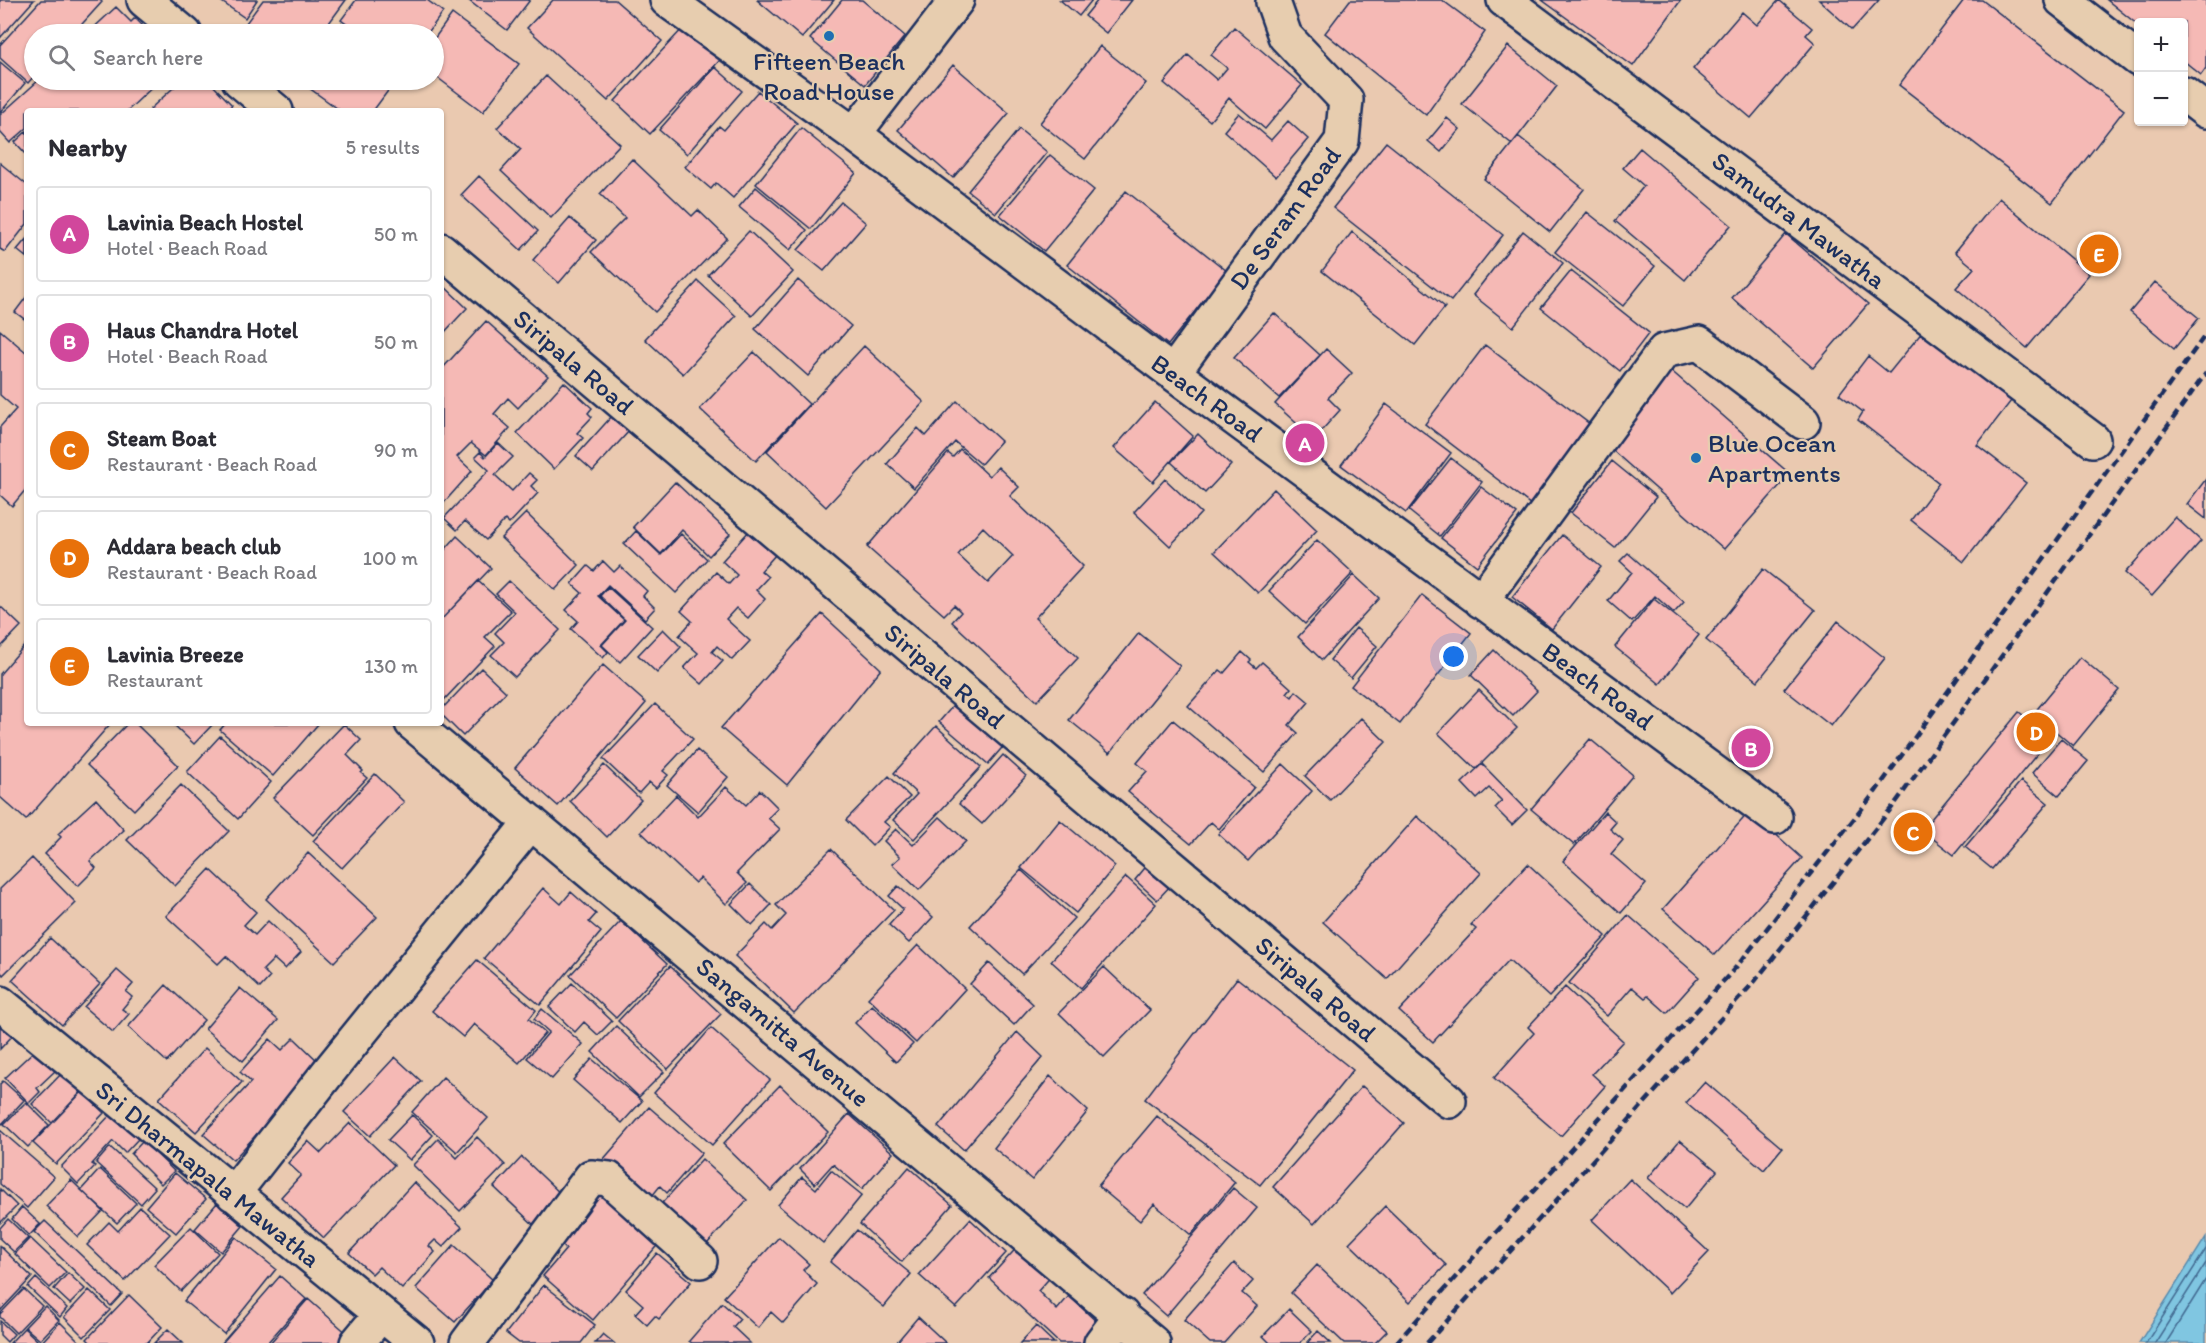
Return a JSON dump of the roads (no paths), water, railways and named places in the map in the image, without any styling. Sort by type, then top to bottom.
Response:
[{"type":"street","points":[[144,0],[173,24]]},
{"type":"street","name":"Beach Road","points":[[667,0],[854,134],[1173,373],[1775,817]]},
{"type":"street","points":[[854,134],[957,0]]},
{"type":"street","name":"De Seram Road","points":[[1173,373],[1342,141],[1346,100],[1285,36],[1274,0]]},
{"type":"street","name":"Samudra Mawatha","points":[[1504,0],[2093,440]]},
{"type":"street","points":[[2062,0],[2134,55]]},
{"type":"street","points":[[251,90],[272,108]]},
{"type":"street","points":[[2188,96],[2206,111]]},
{"type":"street","name":"Siripala Road","points":[[444,253],[1449,1101]]},
{"type":"street","points":[[1481,601],[1664,351],[1699,344],[1803,422]]},
{"type":"street","name":"Sangamitta Avenue","points":[[416,726],[1153,1343]]},
{"type":"street","points":[[233,1194],[330,1070],[531,822]]},
{"type":"street","name":"Sri Dharmapala Mawatha","points":[[0,1003],[417,1343]]},
{"type":"street","points":[[467,1343],[591,1177],[609,1179],[700,1261]]},
{"type":"street","points":[[357,1343],[381,1314]]},
{"type":"street","points":[[1101,1343],[1122,1316]]},
{"type":"water","points":[[2206,1237],[2206,1343],[2139,1343]]},
{"type":"railway","points":[[1396,1343],[1737,966],[1876,791],[2206,334]]},
{"type":"railway","points":[[1427,1343],[1755,981],[1894,805],[2206,373]]},
{"type":"place","name":"Fifteen Beach Road House","points":[[829,36]]},
{"type":"place","name":"Lavinia Breeze","points":[[2099,254]]},
{"type":"place","name":"Lavinia Beach Hostel","points":[[1305,443]]},
{"type":"place","name":"Blue Ocean Apartments","points":[[1696,458]]},
{"type":"place","name":"Addara beach club","points":[[2036,732]]},
{"type":"place","name":"Haus Chandra Hotel","points":[[1751,748]]},
{"type":"place","name":"Steam Boat","points":[[1913,832]]}]
